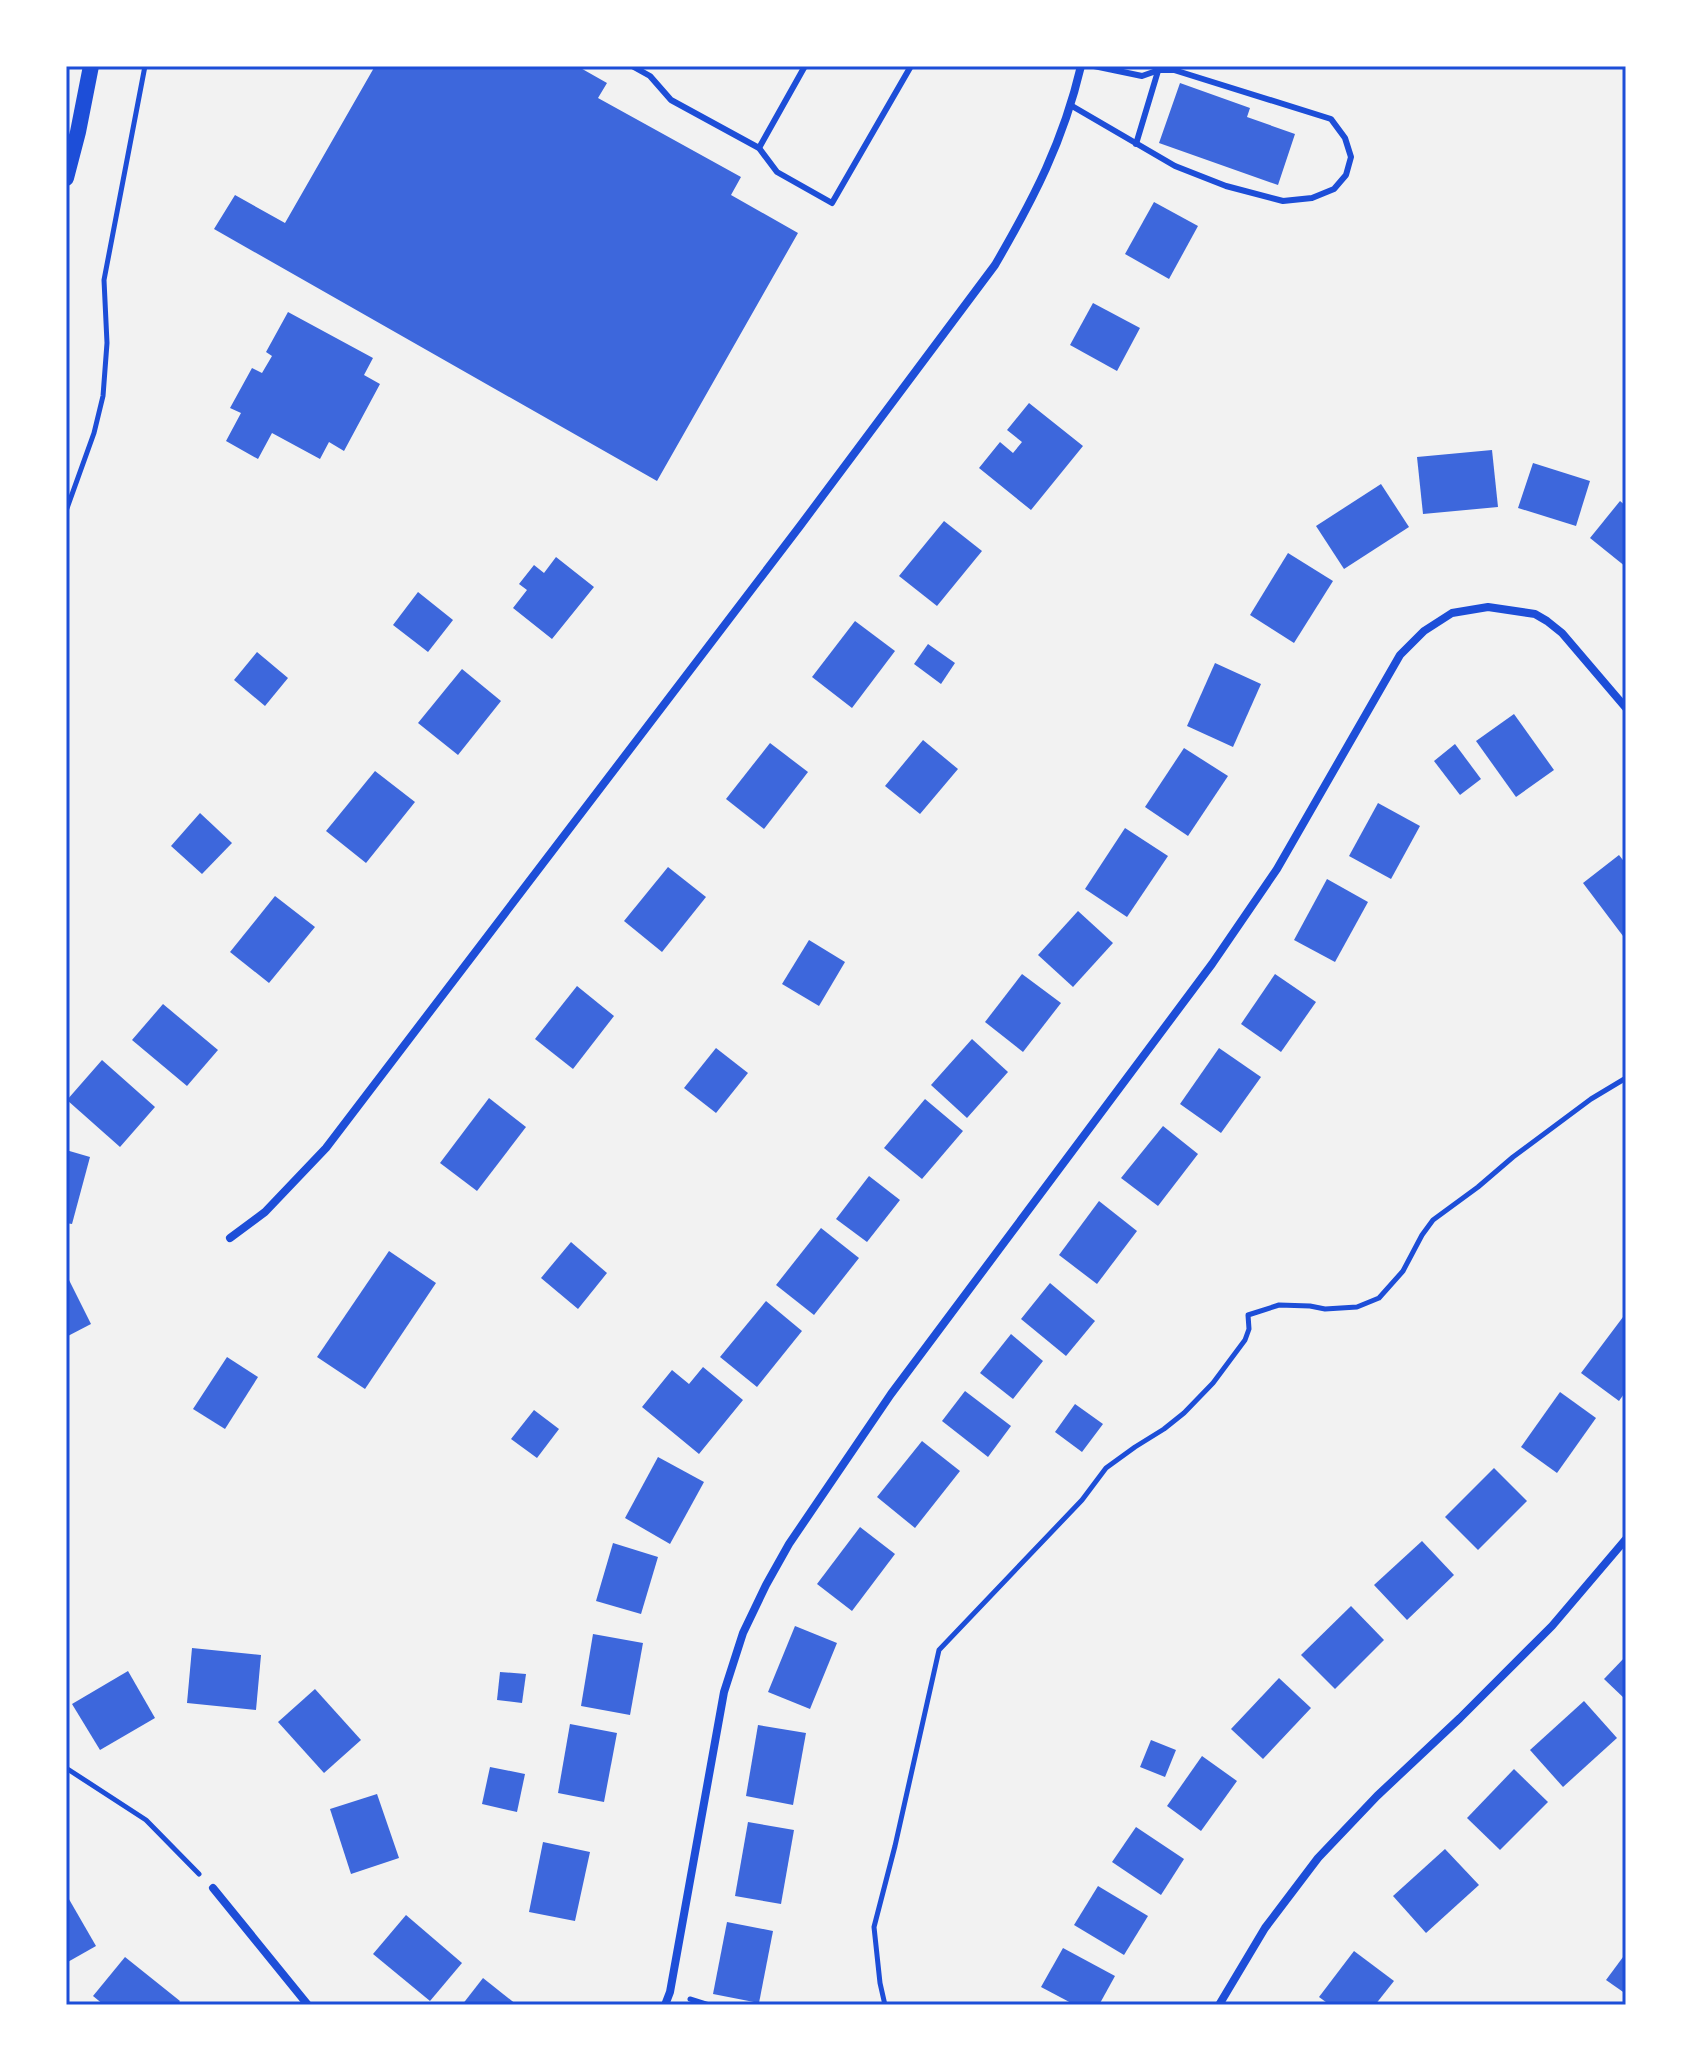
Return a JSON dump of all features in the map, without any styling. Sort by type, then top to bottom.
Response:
[{"type":"main road","points":[[66,178],[91,66]]},
{"type":"street","points":[[230,1238],[265,1212],[326,1148],[995,265],[1046,171],[1072,106],[1081,66]]},
{"type":"street","points":[[665,2005],[670,1992],[724,1692],[743,1633],[766,1585],[789,1544],[891,1394],[1212,964],[1277,869],[1400,655],[1424,631],[1452,613],[1488,607],[1535,614],[1562,633],[1626,708]]},
{"type":"street","points":[[1219,2005],[1265,1928],[1318,1858],[1377,1796],[1552,1626],[1626,1539]]},
{"type":"street","points":[[213,1888],[308,2005]]},
{"type":"lane","points":[[632,66],[650,76],[671,100],[759,148],[777,172],[832,203],[911,66]]},
{"type":"lane","points":[[759,148],[805,66]]},
{"type":"lane","points":[[1072,106],[1175,166],[1226,186],[1283,201],[1312,198],[1334,189],[1346,175],[1351,157],[1345,138],[1331,119],[1174,70],[1159,70],[1142,76],[1094,66]]},
{"type":"lane","points":[[1136,144],[1159,70]]},
{"type":"path","points":[[66,511],[94,433],[103,396],[107,343],[104,280],[145,66]]},
{"type":"path","points":[[885,2005],[874,1927],[939,1650],[1082,1500],[1106,1468],[1174,1421],[1213,1383],[1245,1340],[1249,1329],[1248,1315],[1279,1305],[1325,1309],[1357,1307],[1379,1298],[1403,1271],[1433,1220],[1580,1107],[1626,1078]]},
{"type":"path","points":[[66,1768],[146,1820],[213,1888]]},
{"type":"building","points":[[375,66],[577,66],[607,83],[598,98],[741,177],[731,195],[798,233],[657,481],[214,229],[235,195],[285,223]]},
{"type":"building","points":[[1180,83],[1250,108],[1247,117],[1295,134],[1278,185],[1159,143]]},
{"type":"building","points":[[1154,202],[1198,226],[1169,279],[1125,254]]},
{"type":"building","points":[[1093,303],[1140,328],[1117,371],[1070,345]]},
{"type":"building","points":[[288,312],[373,358],[364,375],[380,384],[344,451],[329,442],[320,459],[272,433],[258,459],[226,441],[241,413],[230,408],[252,368],[262,373],[272,356],[266,352]]},
{"type":"building","points":[[1029,403],[1083,446],[1031,510],[979,468],[1000,442],[1013,453],[1022,442],[1007,430]]},
{"type":"building","points":[[1492,450],[1498,507],[1423,514],[1417,457]]},
{"type":"building","points":[[1533,463],[1590,481],[1576,526],[1518,508]]},
{"type":"building","points":[[1381,484],[1409,527],[1344,569],[1316,526]]},
{"type":"building","points":[[1620,501],[1626,506],[1626,567],[1590,538]]},
{"type":"building","points":[[944,521],[982,551],[937,606],[899,576]]},
{"type":"building","points":[[1288,553],[1333,581],[1294,643],[1250,615]]},
{"type":"building","points":[[556,557],[594,587],[552,639],[513,608],[527,590],[519,584],[534,565],[544,573]]},
{"type":"building","points":[[418,592],[453,620],[428,652],[393,625]]},
{"type":"building","points":[[855,621],[895,651],[852,708],[812,677]]},
{"type":"building","points":[[928,644],[955,663],[941,684],[914,664]]},
{"type":"building","points":[[257,652],[288,678],[265,706],[234,680]]},
{"type":"building","points":[[1215,663],[1261,684],[1233,747],[1187,726]]},
{"type":"building","points":[[462,669],[501,701],[458,755],[418,723]]},
{"type":"building","points":[[1514,714],[1554,770],[1516,797],[1476,741]]},
{"type":"building","points":[[923,740],[958,769],[920,814],[885,786]]},
{"type":"building","points":[[770,743],[808,772],[764,829],[726,799]]},
{"type":"building","points":[[1455,744],[1481,779],[1460,795],[1434,761]]},
{"type":"building","points":[[1184,748],[1228,776],[1188,836],[1145,807]]},
{"type":"building","points":[[375,771],[415,802],[366,863],[326,831]]},
{"type":"building","points":[[1378,803],[1420,826],[1391,879],[1349,856]]},
{"type":"building","points":[[200,813],[232,843],[202,874],[171,846]]},
{"type":"building","points":[[1125,828],[1168,856],[1127,917],[1085,889]]},
{"type":"building","points":[[1619,855],[1626,864],[1626,940],[1583,883]]},
{"type":"building","points":[[668,867],[706,897],[662,952],[624,921]]},
{"type":"building","points":[[1327,879],[1368,902],[1335,962],[1294,940]]},
{"type":"building","points":[[275,896],[315,927],[269,983],[230,952]]},
{"type":"building","points":[[1078,911],[1113,943],[1073,987],[1038,955]]},
{"type":"building","points":[[809,940],[845,962],[819,1006],[782,984]]},
{"type":"building","points":[[1022,974],[1061,1003],[1023,1052],[985,1022]]},
{"type":"building","points":[[1275,974],[1316,1002],[1281,1052],[1241,1024]]},
{"type":"building","points":[[577,986],[614,1016],[573,1069],[535,1039]]},
{"type":"building","points":[[163,1004],[218,1050],[187,1086],[132,1040]]},
{"type":"building","points":[[972,1039],[1008,1072],[967,1118],[931,1085]]},
{"type":"building","points":[[716,1048],[748,1073],[716,1113],[684,1088]]},
{"type":"building","points":[[1219,1048],[1261,1077],[1221,1133],[1180,1104]]},
{"type":"building","points":[[102,1060],[155,1107],[120,1147],[67,1100]]},
{"type":"building","points":[[489,1098],[526,1127],[477,1191],[440,1163]]},
{"type":"building","points":[[925,1099],[963,1131],[922,1179],[884,1148]]},
{"type":"building","points":[[1163,1126],[1198,1154],[1158,1206],[1121,1178]]},
{"type":"building","points":[[66,1150],[90,1157],[72,1224],[66,1223]]},
{"type":"building","points":[[869,1176],[900,1200],[867,1242],[836,1219]]},
{"type":"building","points":[[1099,1201],[1137,1231],[1097,1284],[1059,1255]]},
{"type":"building","points":[[821,1228],[859,1258],[814,1315],[776,1285]]},
{"type":"building","points":[[571,1242],[607,1273],[578,1309],[541,1278]]},
{"type":"building","points":[[389,1251],[436,1283],[365,1389],[317,1357]]},
{"type":"building","points":[[66,1274],[91,1324],[66,1337]]},
{"type":"building","points":[[1050,1283],[1095,1321],[1066,1356],[1021,1319]]},
{"type":"building","points":[[766,1301],[802,1331],[757,1387],[720,1357]]},
{"type":"building","points":[[1626,1313],[1626,1391],[1619,1401],[1581,1373]]},
{"type":"building","points":[[1011,1334],[1043,1361],[1013,1399],[980,1373]]},
{"type":"building","points":[[227,1357],[258,1377],[225,1429],[193,1409]]},
{"type":"building","points":[[703,1367],[743,1400],[699,1454],[642,1407],[672,1370],[689,1384]]},
{"type":"building","points":[[965,1391],[1011,1426],[988,1457],[942,1421]]},
{"type":"building","points":[[1560,1392],[1596,1418],[1557,1473],[1521,1447]]},
{"type":"building","points":[[1075,1404],[1103,1424],[1082,1452],[1055,1432]]},
{"type":"building","points":[[534,1410],[559,1429],[537,1458],[511,1439]]},
{"type":"building","points":[[922,1441],[960,1471],[915,1528],[877,1497]]},
{"type":"building","points":[[658,1457],[704,1482],[670,1544],[625,1518]]},
{"type":"building","points":[[1494,1468],[1527,1501],[1478,1550],[1445,1517]]},
{"type":"building","points":[[860,1527],[895,1554],[852,1611],[817,1584]]},
{"type":"building","points":[[1422,1541],[1454,1575],[1407,1620],[1374,1585]]},
{"type":"building","points":[[613,1543],[658,1557],[641,1614],[596,1601]]},
{"type":"building","points":[[1351,1606],[1384,1640],[1335,1689],[1301,1655]]},
{"type":"building","points":[[795,1626],[837,1643],[810,1709],[768,1692]]},
{"type":"building","points":[[593,1634],[643,1643],[630,1715],[581,1706]]},
{"type":"building","points":[[192,1648],[261,1655],[256,1710],[187,1703]]},
{"type":"building","points":[[1626,1656],[1626,1700],[1604,1679]]},
{"type":"building","points":[[128,1671],[155,1718],[100,1750],[72,1704]]},
{"type":"building","points":[[500,1672],[526,1674],[522,1703],[497,1700]]},
{"type":"building","points":[[1279,1678],[1311,1708],[1263,1759],[1231,1729]]},
{"type":"building","points":[[315,1689],[361,1740],[324,1773],[278,1722]]},
{"type":"building","points":[[1584,1701],[1617,1738],[1563,1787],[1530,1750]]},
{"type":"building","points":[[570,1724],[617,1733],[604,1802],[558,1793]]},
{"type":"building","points":[[758,1725],[806,1733],[793,1805],[746,1796]]},
{"type":"building","points":[[1151,1740],[1176,1750],[1165,1777],[1140,1767]]},
{"type":"building","points":[[1202,1756],[1237,1781],[1201,1831],[1167,1806]]},
{"type":"building","points":[[490,1767],[525,1774],[517,1812],[482,1804]]},
{"type":"building","points":[[1514,1769],[1548,1802],[1500,1850],[1467,1818]]},
{"type":"building","points":[[377,1794],[399,1858],[351,1874],[330,1809]]},
{"type":"building","points":[[748,1822],[794,1830],[781,1904],[735,1896]]},
{"type":"building","points":[[1136,1827],[1184,1859],[1161,1895],[1112,1862]]},
{"type":"building","points":[[543,1842],[590,1852],[575,1921],[529,1912]]},
{"type":"building","points":[[1445,1849],[1479,1885],[1426,1933],[1393,1896]]},
{"type":"building","points":[[1098,1886],[1148,1916],[1124,1955],[1074,1925]]},
{"type":"building","points":[[66,1894],[96,1946],[66,1963]]},
{"type":"building","points":[[406,1915],[462,1963],[430,2001],[373,1954]]},
{"type":"building","points":[[727,1922],[773,1931],[759,2003],[713,1994]]},
{"type":"building","points":[[1063,1948],[1115,1976],[1099,2005],[1075,2005],[1041,1987]]},
{"type":"building","points":[[1354,1951],[1394,1981],[1375,2005],[1330,2005],[1319,1997]]},
{"type":"building","points":[[1626,1953],[1626,1994],[1606,1980]]},
{"type":"building","points":[[125,1957],[180,2001],[177,2005],[104,2005],[93,1996]]},
{"type":"building","points":[[483,1978],[517,2005],[462,2005]]}]
